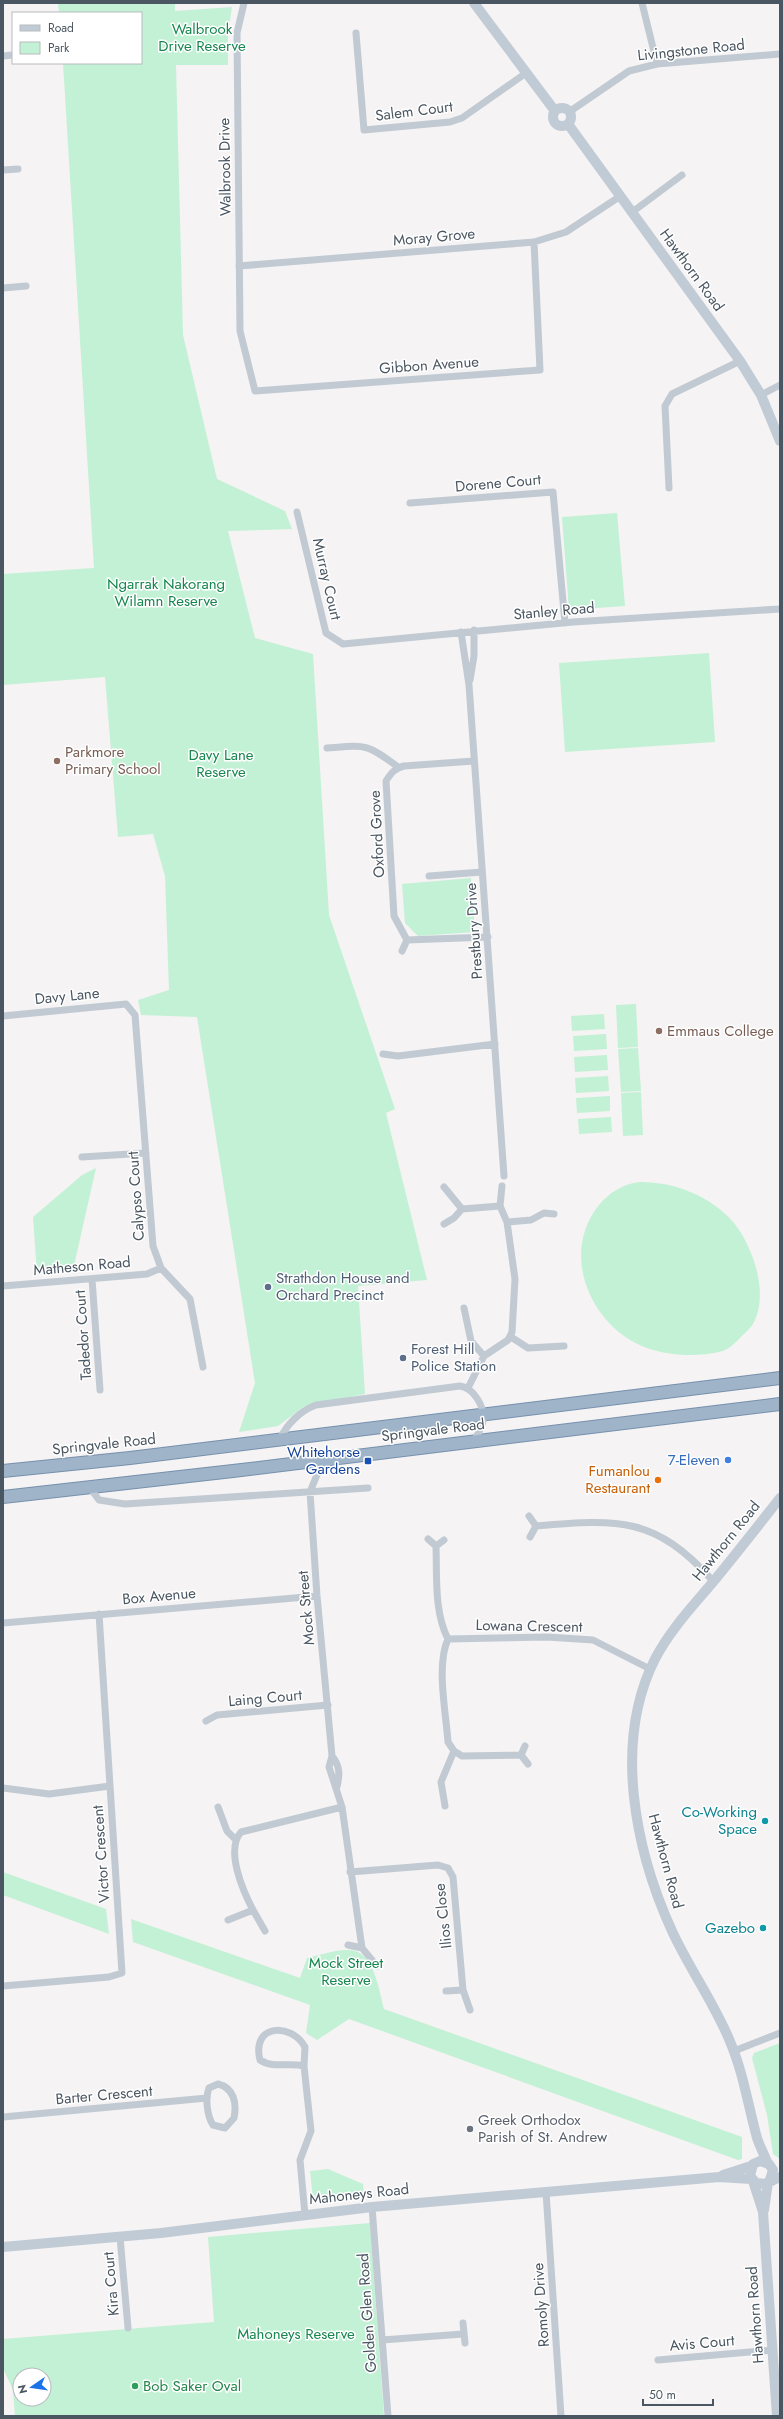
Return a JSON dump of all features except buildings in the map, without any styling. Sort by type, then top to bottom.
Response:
[{"type":"highway","name":"Springvale Road","points":[[3,1471],[780,1378]]},
{"type":"highway","name":"Springvale Road","points":[[3,1496],[90,1488],[780,1404]]},
{"type":"main road","points":[[474,3],[556,111]]},
{"type":"main road","points":[[561,108],[570,112],[571,120],[568,124],[562,127],[554,123],[553,116],[556,111],[561,108]]},
{"type":"main road","name":"Hawthorn Road","points":[[568,124],[631,213],[740,361],[761,395],[780,441]]},
{"type":"main road","name":"Hawthorn Road","points":[[768,2163],[758,2139],[747,2092],[734,2051],[667,1919],[650,1872],[639,1828],[633,1777],[633,1739],[641,1696],[650,1669],[671,1632],[780,1498]]},
{"type":"main road","name":"Hawthorn Road","points":[[752,2165],[758,2139]]},
{"type":"main road","points":[[768,2163],[773,2170],[773,2180],[759,2184],[752,2180],[750,2173],[752,2165],[760,2161],[780,2164]]},
{"type":"main road","name":"Mahoneys Road","points":[[719,2176],[752,2165]]},
{"type":"main road","name":"Mahoneys Road","points":[[3,2247],[120,2237],[372,2207],[719,2176],[752,2180]]},
{"type":"main road","name":"Hawthorn Road","points":[[752,2180],[763,2212],[777,2416]]},
{"type":"main road","name":"Hawthorn Road","points":[[763,2212],[773,2180]]},
{"type":"street","name":"Walbrook Drive","points":[[240,331],[237,33],[244,3]]},
{"type":"street","points":[[642,3],[657,64]]},
{"type":"street","name":"Salem Court","points":[[356,33],[364,130],[450,122],[462,118],[526,73]]},
{"type":"street","name":"Livingstone Road","points":[[570,112],[629,71],[657,64],[780,54]]},
{"type":"street","points":[[3,170],[18,169]]},
{"type":"street","points":[[631,213],[682,175]]},
{"type":"street","name":"Moray Grove","points":[[239,266],[534,242],[566,232],[619,196]]},
{"type":"street","name":"Gibbon Avenue","points":[[240,331],[255,391],[540,370],[534,242]]},
{"type":"street","points":[[3,288],[26,286]]},
{"type":"street","points":[[669,488],[665,406],[672,394],[740,361]]},
{"type":"street","points":[[761,395],[780,385]]},
{"type":"street","name":"Dorene Court","points":[[410,503],[553,492],[565,623]]},
{"type":"street","name":"Murray Court","points":[[297,512],[326,633],[343,644]]},
{"type":"street","name":"Stanley Road","points":[[343,644],[474,630],[780,606]]},
{"type":"street","name":"Stanley Road","points":[[767,608],[780,609]]},
{"type":"street","name":"Prestbury Drive","points":[[469,685],[474,656],[474,630]]},
{"type":"street","name":"Prestbury Drive","points":[[461,632],[469,685],[504,1176]]},
{"type":"street","points":[[327,748],[363,746],[371,748],[398,767],[474,761]]},
{"type":"street","name":"Oxford Grove","points":[[398,767],[390,773],[386,781],[394,916],[407,940]]},
{"type":"street","points":[[429,876],[482,872]]},
{"type":"street","points":[[402,951],[407,940],[488,937]]},
{"type":"street","name":"Davy Lane","points":[[3,1016],[126,1004],[131,1011]]},
{"type":"street","name":"Calypso Court","points":[[131,1011],[135,1015],[138,1026],[153,1246],[161,1268],[190,1299],[203,1367]]},
{"type":"street","points":[[383,1054],[398,1056],[495,1044]]},
{"type":"street","points":[[82,1157],[146,1153]]},
{"type":"street","points":[[468,1388],[484,1356],[511,1337],[514,1317],[515,1290],[507,1222],[500,1206],[502,1186]]},
{"type":"street","points":[[444,1187],[462,1208]]},
{"type":"street","points":[[444,1224],[454,1218],[462,1208],[500,1206]]},
{"type":"street","points":[[507,1222],[531,1220],[544,1213],[554,1214]]},
{"type":"street","name":"Matheson Road","points":[[3,1286],[147,1274],[161,1268]]},
{"type":"street","name":"Tadedor Court","points":[[92,1279],[100,1390]]},
{"type":"street","points":[[464,1308],[471,1341],[484,1356]]},
{"type":"street","points":[[511,1337],[528,1348],[564,1346]]},
{"type":"street","points":[[280,1439],[285,1428],[299,1414],[316,1405],[455,1386],[468,1388],[479,1402],[483,1414],[482,1424],[474,1441]]},
{"type":"street","name":"Mock Street","points":[[323,1460],[310,1492],[317,1596],[332,1756],[338,1764],[340,1774],[337,1787],[342,1807],[350,1872],[362,1948]]},
{"type":"street","points":[[90,1488],[99,1500],[125,1504],[368,1488]]},
{"type":"street","points":[[528,1516],[536,1526]]},
{"type":"street","points":[[536,1526],[606,1521],[639,1527],[671,1541],[713,1581]]},
{"type":"street","points":[[530,1537],[536,1526]]},
{"type":"street","points":[[428,1539],[436,1546],[439,1614],[442,1628],[448,1639],[443,1649],[448,1742],[454,1752],[462,1756],[521,1755]]},
{"type":"street","points":[[436,1546],[444,1540]]},
{"type":"street","name":"Box Avenue","points":[[3,1623],[317,1596]]},
{"type":"street","name":"Victor Crescent","points":[[3,1986],[109,1977],[122,1973],[99,1614]]},
{"type":"street","name":"Lowana Crescent","points":[[448,1639],[547,1637],[593,1640],[650,1669]]},
{"type":"street","name":"Laing Court","points":[[206,1721],[217,1715],[328,1705]]},
{"type":"street","points":[[521,1755],[525,1746]]},
{"type":"street","points":[[445,1806],[441,1782],[454,1752]]},
{"type":"street","points":[[521,1755],[528,1764]]},
{"type":"street","points":[[3,1788],[49,1794],[110,1786]]},
{"type":"street","points":[[218,1807],[227,1831],[235,1839]]},
{"type":"street","points":[[265,1932],[241,1882],[235,1852],[235,1839],[241,1832],[342,1807]]},
{"type":"street","name":"Ilios Close","points":[[350,1872],[438,1865],[448,1868],[453,1877],[462,1990],[470,2010]]},
{"type":"street","points":[[228,1920],[254,1910]]},
{"type":"street","points":[[348,1945],[362,1948],[377,1966]]},
{"type":"street","points":[[446,1991],[462,1990]]},
{"type":"street","points":[[304,2066],[296,2064],[267,2065],[260,2060],[258,2050],[265,2034],[270,2030],[279,2030],[302,2040],[305,2047],[304,2066],[311,2131],[300,2160],[305,2215]]},
{"type":"street","points":[[734,2051],[780,2033]]},
{"type":"street","points":[[213,2085],[223,2085],[230,2090],[235,2100],[236,2109],[230,2124],[225,2128],[213,2125],[210,2120],[207,2098],[207,2093],[213,2085]]},
{"type":"street","name":"Barter Crescent","points":[[3,2117],[207,2098]]},
{"type":"street","name":"Romoly Drive","points":[[546,2192],[561,2416]]},
{"type":"street","name":"Golden Glen Road","points":[[372,2207],[388,2416]]},
{"type":"street","name":"Kira Court","points":[[120,2237],[128,2328]]},
{"type":"street","points":[[463,2324],[465,2343]]},
{"type":"street","points":[[382,2340],[464,2334]]},
{"type":"street","name":"Avis Court","points":[[658,2360],[773,2350]]},
{"type":"green space","points":[[58,3],[175,3],[175,11],[232,7],[228,34],[228,65],[176,65],[183,335],[217,479],[285,511],[292,529],[228,531],[255,638],[313,654],[329,915],[395,1109],[386,1113],[427,1280],[358,1286],[365,1394],[303,1407],[278,1426],[239,1432],[255,1383],[197,1017],[141,1015],[138,1000],[169,990],[165,876],[153,834],[118,837],[105,677],[3,685],[3,574],[94,568],[63,64],[142,64],[142,12],[59,12]]},
{"type":"green space","points":[[617,513],[625,606],[569,610],[562,517]]},
{"type":"green space","points":[[709,653],[715,742],[565,752],[559,663]]},
{"type":"green space","points":[[471,878],[475,932],[418,936],[405,923],[402,884]]},
{"type":"green space","points":[[636,1004],[638,1047],[618,1048],[616,1005]]},
{"type":"green space","points":[[604,1014],[605,1029],[572,1031],[571,1016]]},
{"type":"green space","points":[[606,1034],[607,1049],[574,1051],[573,1036]]},
{"type":"green space","points":[[638,1048],[641,1091],[621,1092],[618,1049]]},
{"type":"green space","points":[[607,1055],[608,1070],[575,1072],[574,1057]]},
{"type":"green space","points":[[608,1076],[609,1091],[576,1093],[575,1078]]},
{"type":"green space","points":[[641,1092],[643,1135],[623,1136],[621,1093]]},
{"type":"green space","points":[[610,1096],[610,1111],[577,1113],[576,1098]]},
{"type":"green space","points":[[611,1117],[612,1132],[579,1134],[578,1119]]},
{"type":"green space","points":[[96,1168],[73,1270],[37,1273],[33,1217],[82,1175]]},
{"type":"green space","points":[[640,1182],[679,1188],[692,1192],[703,1198],[725,1213],[734,1223],[747,1244],[759,1283],[759,1308],[751,1327],[726,1350],[710,1354],[692,1355],[655,1351],[627,1338],[610,1324],[597,1307],[587,1287],[582,1267],[582,1245],[587,1224],[599,1205],[608,1196],[617,1189]]},
{"type":"green space","points":[[3,1872],[106,1909],[109,1934],[3,1895]]},
{"type":"green space","name":"Mock Street Reserve","points":[[131,1919],[300,1978],[307,1958],[337,1951],[356,1951],[369,1963],[374,1972],[384,2009],[742,2137],[742,2159],[738,2160],[349,2019],[317,2040],[306,2033],[310,2005],[133,1942]]},
{"type":"green space","points":[[780,2043],[780,2159],[773,2154],[767,2115],[752,2058],[754,2053]]},
{"type":"green space","points":[[328,2169],[363,2184],[364,2194],[313,2199],[310,2171]]},
{"type":"green space","name":"Mahoneys Reserve","points":[[370,2223],[384,2416],[15,2416],[14,2407],[52,2407],[52,2367],[12,2367],[12,2388],[3,2368],[3,2339],[214,2322],[208,2237]]},
{"type":"place","name":"Parkmore Primary School","points":[[57,761]]},
{"type":"place","name":"Emmaus College","points":[[659,1031]]},
{"type":"place","name":"Strathdon House and Orchard Precinct","points":[[268,1287]]},
{"type":"place","name":"Forest Hill Police Station","points":[[403,1358]]},
{"type":"place","name":"7-Eleven","points":[[728,1460]]},
{"type":"place","name":"Whitehorse Gardens","points":[[368,1461]]},
{"type":"place","name":"Fumanlou Restaurant","points":[[658,1480]]},
{"type":"place","name":"Co-Working Space","points":[[765,1821]]},
{"type":"place","name":"Gazebo","points":[[763,1928]]},
{"type":"place","name":"Greek Orthodox Parish of St. Andrew","points":[[470,2129]]},
{"type":"place","name":"Bob Saker Oval","points":[[135,2386]]},
{"type":"park label","name":"Walbrook Drive Reserve","points":[[202,38]]},
{"type":"park label","name":"Ngarrak Nakorang Wilamn Reserve","points":[[166,592]]},
{"type":"park label","name":"Davy Lane Reserve","points":[[221,764]]}]
